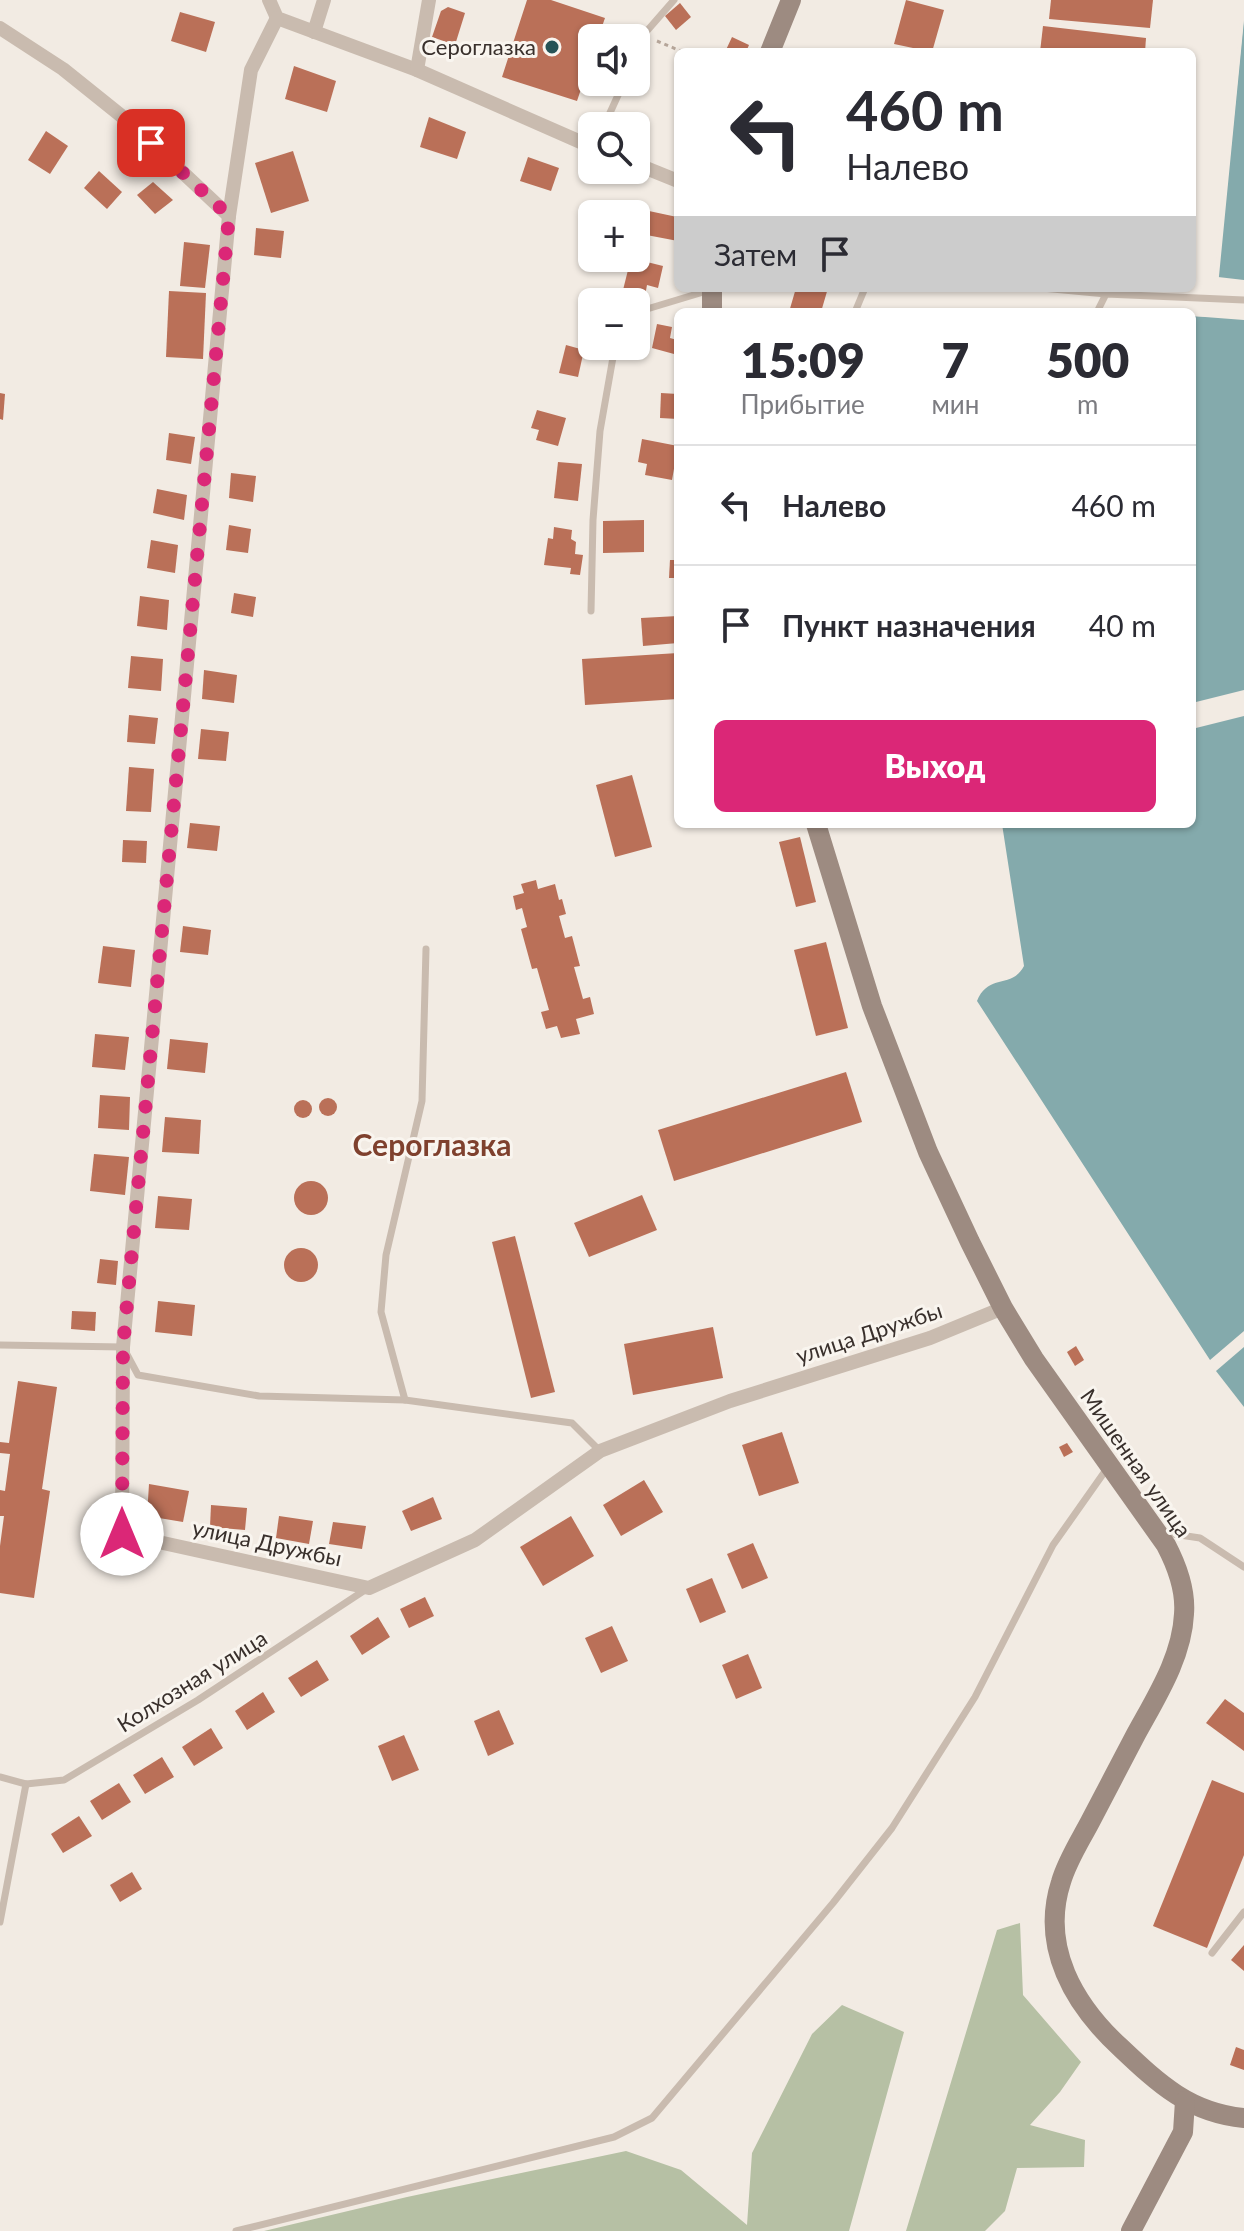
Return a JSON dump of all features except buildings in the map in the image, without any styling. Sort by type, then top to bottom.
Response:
[{"type":"main road","points":[[772,48],[791,0]]},
{"type":"main road","name":"Мишенная улица","points":[[817,828],[872,1006],[928,1152],[1003,1308],[1059,1396],[1157,1532],[1173,1558],[1184,1594],[1183,1630],[1160,1690],[1066,1867],[1058,1893],[1056,1933],[1062,1968],[1080,2004],[1111,2039],[1162,2085],[1185,2101],[1221,2116],[1244,2118]]},
{"type":"main road","points":[[1131,2231],[1183,2132],[1185,2101]]},
{"type":"street","points":[[269,0],[277,18],[417,70],[578,141]]},
{"type":"street","points":[[314,32],[324,0]]},
{"type":"street","points":[[417,70],[429,0]]},
{"type":"street","name":"улица Дружбы","points":[[277,18],[251,70],[229,216],[123,1347],[122,1534],[369,1588],[475,1540],[600,1451],[730,1401],[930,1338],[1003,1308]]},
{"type":"street","points":[[0,28],[63,69],[129,122],[229,216]]},
{"type":"street","points":[[650,170],[674,179]]},
{"type":"lane","points":[[650,27],[674,0]]},
{"type":"lane","points":[[650,308],[702,292]]},
{"type":"lane","points":[[1085,292],[1244,300]]},
{"type":"lane","points":[[1099,308],[1106,294]]},
{"type":"lane","points":[[591,611],[593,520],[600,431],[613,360]]},
{"type":"lane","points":[[405,1400],[381,1312],[386,1255],[422,1101],[426,949]]},
{"type":"lane","points":[[0,1345],[123,1347],[138,1375],[259,1396],[405,1400],[572,1423],[600,1451]]},
{"type":"lane","points":[[236,2231],[614,2137],[655,2115],[892,1828],[975,1697],[1053,1545],[1109,1466]]},
{"type":"lane","points":[[1157,1532],[1200,1538],[1244,1567]]},
{"type":"lane","name":"Колхозная улица","points":[[26,1784],[64,1780],[198,1700],[369,1588]]},
{"type":"lane","points":[[0,1777],[26,1784],[0,1922]]},
{"type":"lane","points":[[1212,1953],[1244,1912]]},
{"type":"path","points":[[658,42],[674,48]]},
{"type":"green space","points":[[1020,1923],[1023,1995],[1081,2062],[1060,2092],[1030,2125],[1085,2140],[1084,2167],[1017,2168],[1005,2211],[985,2231],[906,2231],[997,1930]]},
{"type":"green space","points":[[842,2005],[904,2032],[849,2231],[264,2231],[626,2151],[681,2170],[747,2225],[752,2153],[812,2034]]},
{"type":"water","points":[[1244,20],[1244,1331],[1210,1360],[977,1001],[987,987],[1013,977],[1024,966],[1003,828],[1196,828],[1196,316],[1215,317]]},
{"type":"water","points":[[1244,1347],[1244,1407],[1216,1371]]},
{"type":"pier","points":[[1244,16],[1218,277],[1244,280],[1244,320],[1196,316],[1196,312],[1211,314],[1240,20]]},
{"type":"pier","points":[[1244,690],[1244,716],[1196,728],[1196,702]]},
{"type":"place","name":"Сероглазка","points":[[552,47]]},
{"type":"district","name":"Сероглазка","points":[[432,1146]]},
{"type":"route","points":[[122,1534],[123,1347],[229,216],[151,143]]}]
